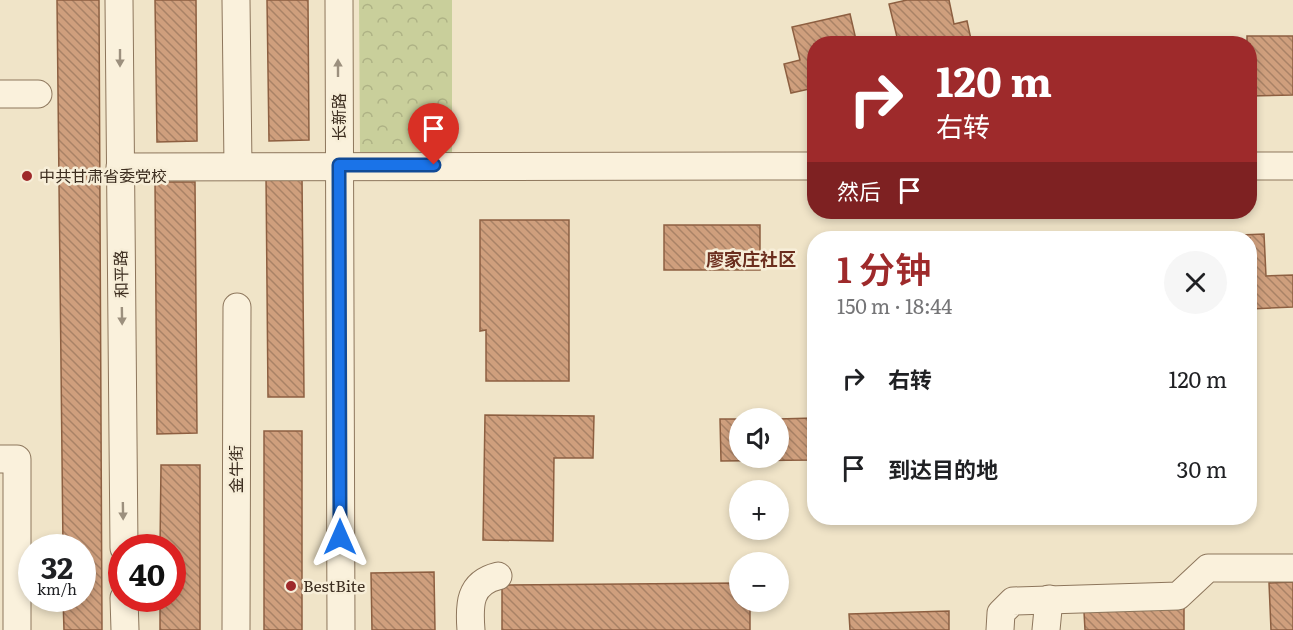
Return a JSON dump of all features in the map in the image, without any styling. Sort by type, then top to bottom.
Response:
[{"type":"street","name":"和平路","points":[[119,0],[124,534]]},
{"type":"street","points":[[236,0],[238,166]]},
{"type":"street","name":"长新路","points":[[339,0],[341,630]]},
{"type":"street","points":[[0,94],[38,94]]},
{"type":"street","points":[[120,167],[807,165]]},
{"type":"street","points":[[1257,166],[1293,166]]},
{"type":"street","name":"金牛街","points":[[236,630],[237,308]]},
{"type":"street","points":[[0,459],[17,459],[17,630]]},
{"type":"street","points":[[1000,630],[1001,613],[1013,601],[1178,596],[1208,568],[1293,568]]},
{"type":"street","points":[[471,630],[472,595],[482,582],[498,576]]},
{"type":"street","points":[[1046,630],[1049,599]]},
{"type":"street","points":[[124,612],[125,630]]},
{"type":"green space","points":[[359,0],[452,0],[452,153],[360,152]]},
{"type":"building","points":[[57,0],[99,0],[102,630],[64,630],[63,612],[96,612],[96,534],[63,534]]},
{"type":"building","points":[[155,0],[196,0],[197,141],[157,142]]},
{"type":"building","points":[[267,0],[308,0],[309,140],[269,141]]},
{"type":"building","points":[[907,0],[949,0],[954,24],[967,21],[970,36],[897,36],[889,4]]},
{"type":"building","points":[[850,14],[855,36],[807,36],[807,90],[791,93],[784,64],[800,60],[792,27]]},
{"type":"building","points":[[1257,36],[1293,36],[1293,95],[1257,96]]},
{"type":"building","points":[[266,176],[302,176],[304,397],[268,397]]},
{"type":"building","points":[[155,182],[195,182],[197,433],[157,434]]},
{"type":"building","points":[[480,220],[569,220],[569,381],[486,381],[486,330],[480,331]]},
{"type":"building","points":[[664,225],[760,225],[760,270],[664,270]]},
{"type":"building","points":[[1257,234],[1264,234],[1266,276],[1293,275],[1293,307],[1257,309]]},
{"type":"building","points":[[485,415],[594,416],[593,458],[554,458],[553,541],[483,540]]},
{"type":"building","points":[[807,418],[807,460],[789,460],[789,419]]},
{"type":"building","points":[[720,419],[729,419],[729,461],[721,461]]},
{"type":"building","points":[[264,431],[302,431],[302,630],[264,630]]},
{"type":"building","points":[[161,465],[200,465],[200,630],[160,630],[160,612],[186,612],[186,534],[160,534]]},
{"type":"building","points":[[434,572],[435,630],[372,630],[371,573]]},
{"type":"building","points":[[1293,582],[1293,630],[1271,630],[1269,583]]},
{"type":"building","points":[[729,583],[729,612],[750,612],[750,630],[502,630],[502,585]]},
{"type":"building","points":[[1184,608],[1184,630],[1085,630],[1084,612]]},
{"type":"building","points":[[949,611],[949,630],[850,630],[849,614]]},
{"type":"place","name":"中共甘肃省委党校","points":[[27,176]]},
{"type":"place","name":"BestBite","points":[[291,586]]},
{"type":"district","name":"廖家庄社区","points":[[751,260]]},
{"type":"route","points":[[340,537],[339,165],[434,165]]}]
